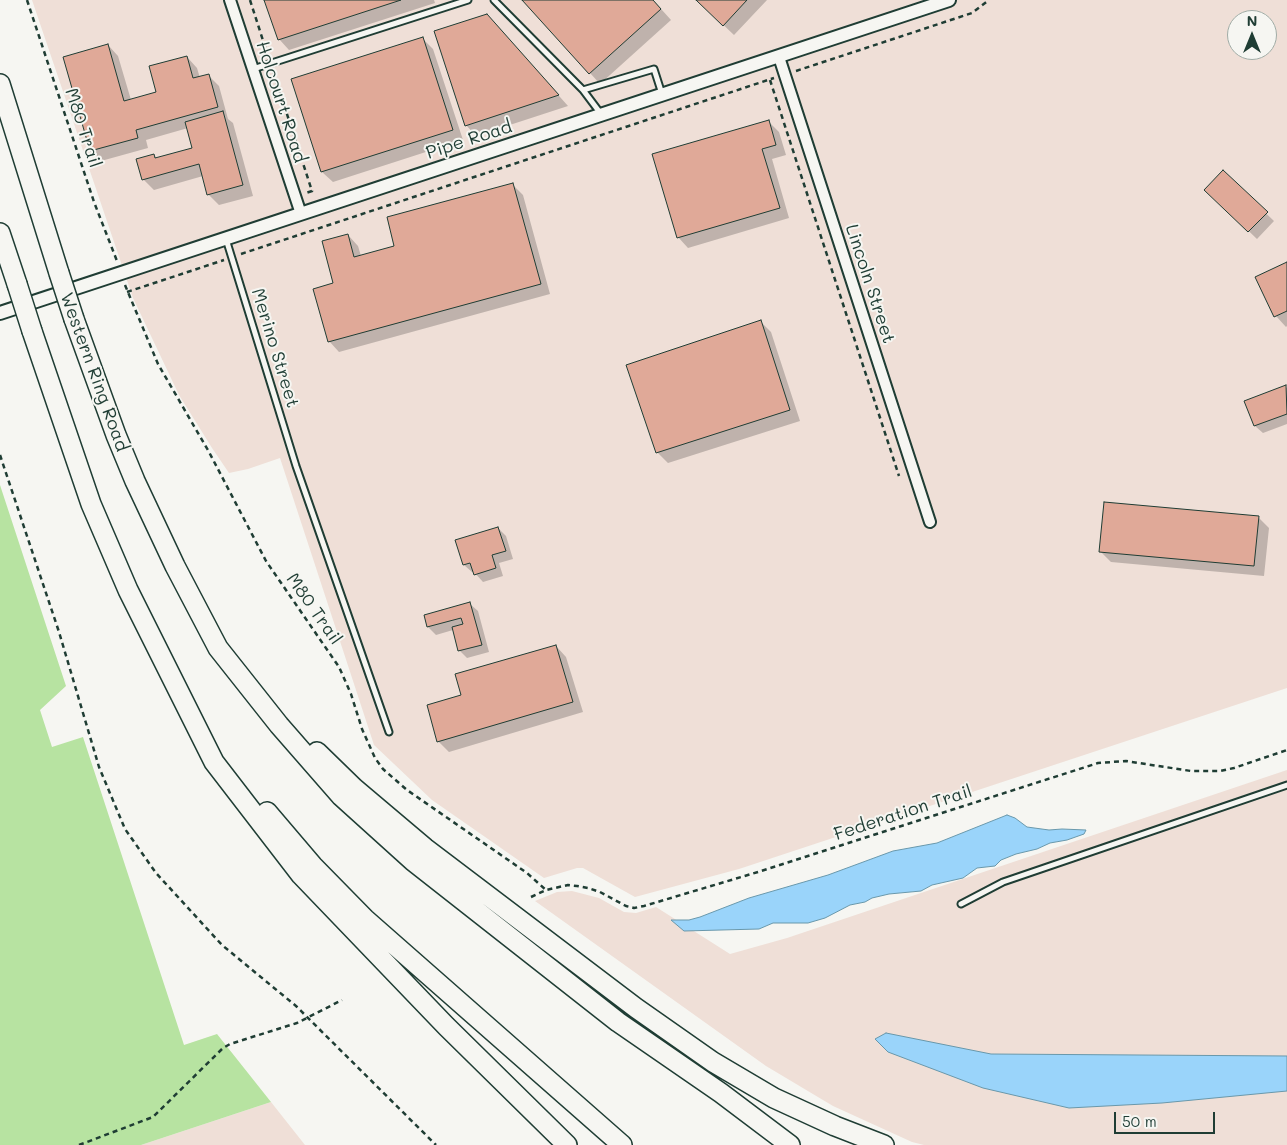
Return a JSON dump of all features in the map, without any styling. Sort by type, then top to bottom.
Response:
[{"type":"highway","name":"Western Ring Road","points":[[0,84],[74,319],[116,435],[135,481],[175,566],[218,648]]},
{"type":"highway","points":[[0,233],[91,504],[128,590],[214,762],[301,875],[446,1026],[568,1145]]},
{"type":"highway","points":[[218,648],[279,725],[341,796],[413,861],[618,1022],[721,1093],[790,1145]]},
{"type":"highway","points":[[218,648],[285,720],[354,788],[425,848],[636,1008],[713,1062],[774,1098],[835,1126],[884,1145]]},
{"type":"highway","points":[[172,675],[224,758],[313,866],[365,919],[419,968],[622,1145]]},
{"type":"street","name":"Holcourt Road","points":[[230,0],[301,214]]},
{"type":"street","name":"Pipe Road","points":[[0,313],[949,0]]},
{"type":"street","name":"Lincoln Street","points":[[779,57],[930,522]]},
{"type":"lane","points":[[253,69],[468,0]]},
{"type":"lane","points":[[494,0],[584,90],[602,115]]},
{"type":"lane","points":[[584,90],[654,69],[662,94]]},
{"type":"lane","name":"Merino Street","points":[[226,238],[296,466],[389,732]]},
{"type":"lane","points":[[961,904],[1003,882],[1287,785]]},
{"type":"path","name":"M80 Trail","points":[[27,0],[94,202],[118,262]]},
{"type":"path","points":[[250,0],[312,191],[295,196]]},
{"type":"path","points":[[127,292],[972,13],[988,0]]},
{"type":"path","points":[[770,80],[899,476]]},
{"type":"path","name":"M80 Trail","points":[[124,284],[158,364],[209,452],[266,561],[339,667],[375,758],[392,779],[527,873],[546,890]]},
{"type":"path","points":[[0,456],[100,767],[125,829],[156,873],[222,945],[307,1017],[436,1145]]},
{"type":"path","name":"Federation Trail","points":[[531,897],[546,890],[568,886],[588,888],[626,906],[644,906],[758,872],[1098,763],[1126,761],[1191,770],[1220,771],[1287,750]]},
{"type":"path","points":[[79,1145],[152,1117],[223,1048],[230,1044],[297,1022],[342,1000]]},
{"type":"shaded area","points":[[32,0],[1287,0],[1287,688],[739,869],[635,897],[583,868],[544,878],[432,800],[374,745],[280,458],[248,469],[229,473],[179,395],[133,298]]},
{"type":"shaded area","points":[[1287,770],[1287,1145],[924,1145],[912,1142],[833,1106],[766,1066],[535,901],[557,892],[572,891],[599,898],[624,912],[636,913],[656,907],[730,954],[787,938]]},
{"type":"shaded area","points":[[271,1102],[305,1145],[141,1145]]},
{"type":"green space","points":[[0,485],[66,686],[40,710],[52,747],[83,737],[184,1045],[217,1034],[271,1102],[141,1145],[0,1145]]},
{"type":"water","points":[[1007,815],[1015,818],[1027,827],[1049,830],[1086,830],[1084,834],[1067,840],[1050,843],[1037,849],[1016,854],[1001,860],[995,866],[977,868],[963,878],[932,885],[921,891],[889,894],[872,898],[865,902],[850,905],[825,918],[808,923],[773,923],[759,929],[684,931],[671,920],[689,920],[700,917],[749,898],[828,875],[893,851],[937,843]]},
{"type":"water","points":[[886,1033],[991,1054],[1287,1056],[1287,1091],[1162,1103],[1069,1108],[983,1088],[888,1052],[875,1039]]},
{"type":"building","points":[[264,0],[401,0],[278,40]]},
{"type":"building","points":[[522,0],[653,0],[661,9],[589,74]]},
{"type":"building","points":[[696,0],[747,0],[723,26]]},
{"type":"building","points":[[487,14],[559,95],[465,126],[434,31]]},
{"type":"building","points":[[423,37],[453,130],[321,172],[291,79]]},
{"type":"building","points":[[108,44],[124,101],[156,92],[149,66],[187,56],[193,78],[209,74],[218,107],[136,130],[138,138],[90,151],[63,57]]},
{"type":"building","points":[[223,111],[243,185],[207,195],[199,164],[142,180],[136,159],[154,154],[155,158],[192,148],[185,122]]},
{"type":"building","points":[[769,120],[776,145],[762,149],[780,208],[677,238],[652,154]]},
{"type":"building","points":[[1223,170],[1268,212],[1248,232],[1204,190]]},
{"type":"building","points":[[513,183],[541,284],[328,342],[313,289],[333,283],[322,241],[348,234],[354,257],[394,246],[387,217]]},
{"type":"building","points":[[1287,262],[1287,311],[1274,317],[1255,277]]},
{"type":"building","points":[[761,320],[790,410],[656,453],[626,365]]},
{"type":"building","points":[[1286,385],[1287,414],[1254,426],[1244,401]]},
{"type":"building","points":[[1104,502],[1259,516],[1254,566],[1099,552]]},
{"type":"building","points":[[498,527],[506,551],[492,555],[496,568],[474,575],[470,563],[463,565],[455,540]]},
{"type":"building","points":[[470,602],[482,645],[458,651],[452,627],[463,624],[461,618],[427,627],[424,615]]},
{"type":"building","points":[[556,645],[573,702],[437,742],[427,705],[461,695],[455,674]]}]
